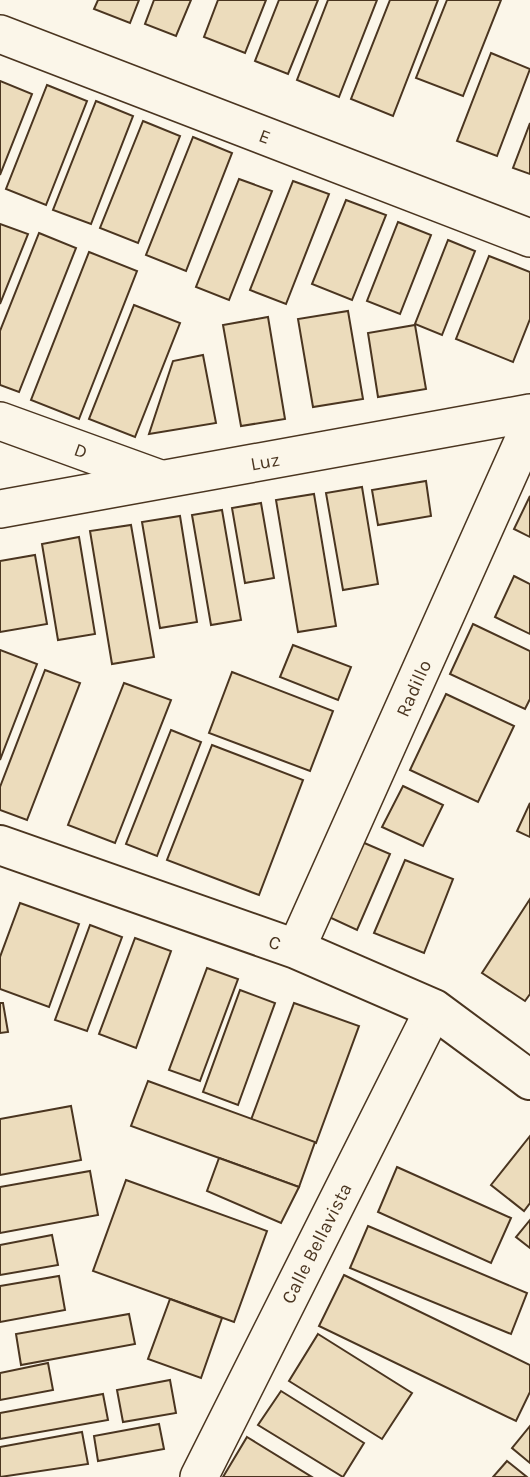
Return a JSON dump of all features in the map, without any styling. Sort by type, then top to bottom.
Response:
[{"type":"street","name":"E","points":[[0,34],[530,237]]},
{"type":"street","name":"Luz","points":[[0,509],[530,413]]},
{"type":"street","name":"D","points":[[0,421],[162,480]]},
{"type":"street","name":"Radillo","points":[[296,949],[530,426]]},
{"type":"street","name":"C","points":[[0,845],[296,949],[434,1009],[530,1080]]},
{"type":"street","name":"Calle Bellavista","points":[[199,1477],[434,1009]]},
{"type":"building","points":[[98,0],[139,0],[130,23],[94,9]]},
{"type":"building","points":[[154,0],[191,0],[176,36],[145,24]]},
{"type":"building","points":[[218,0],[266,0],[245,53],[204,37]]},
{"type":"building","points":[[279,0],[318,0],[288,74],[255,61]]},
{"type":"building","points":[[328,0],[377,0],[339,97],[297,80]]},
{"type":"building","points":[[390,0],[438,0],[393,116],[351,99]]},
{"type":"building","points":[[447,0],[501,0],[463,96],[416,78]]},
{"type":"building","points":[[491,53],[530,69],[497,156],[457,141]]},
{"type":"building","points":[[0,81],[32,94],[0,175]]},
{"type":"building","points":[[47,85],[87,101],[46,205],[6,189]]},
{"type":"building","points":[[96,101],[133,116],[91,224],[53,210]]},
{"type":"building","points":[[143,121],[180,136],[138,243],[100,228]]},
{"type":"building","points":[[530,123],[530,174],[513,168]]},
{"type":"building","points":[[193,137],[232,153],[186,271],[146,255]]},
{"type":"building","points":[[239,179],[272,191],[229,300],[196,287]]},
{"type":"building","points":[[293,181],[329,194],[286,304],[250,290]]},
{"type":"building","points":[[346,200],[386,215],[352,300],[312,284]]},
{"type":"building","points":[[398,222],[431,235],[400,314],[367,301]]},
{"type":"building","points":[[0,224],[28,234],[0,304]]},
{"type":"building","points":[[39,233],[76,248],[19,392],[0,385],[0,331]]},
{"type":"building","points":[[448,240],[475,251],[442,335],[415,324]]},
{"type":"building","points":[[89,252],[137,271],[79,419],[31,400]]},
{"type":"building","points":[[489,256],[530,272],[530,319],[513,362],[456,339]]},
{"type":"building","points":[[134,305],[180,323],[135,437],[89,419]]},
{"type":"building","points":[[348,311],[363,399],[313,407],[298,319]]},
{"type":"building","points":[[268,317],[285,419],[241,426],[223,325]]},
{"type":"building","points":[[415,325],[426,389],[378,397],[368,333]]},
{"type":"building","points":[[203,355],[216,423],[149,434],[173,361]]},
{"type":"building","points":[[426,481],[431,516],[378,525],[372,490]]},
{"type":"building","points":[[362,487],[378,584],[343,590],[326,493]]},
{"type":"building","points":[[314,494],[336,626],[298,632],[276,500]]},
{"type":"building","points":[[530,496],[530,537],[514,529]]},
{"type":"building","points":[[261,503],[274,578],[245,583],[232,508]]},
{"type":"building","points":[[222,510],[241,620],[211,625],[192,515]]},
{"type":"building","points":[[180,516],[197,622],[160,628],[142,522]]},
{"type":"building","points":[[131,525],[154,657],[112,664],[90,531]]},
{"type":"building","points":[[79,537],[95,634],[58,640],[42,544]]},
{"type":"building","points":[[35,555],[47,624],[0,632],[0,561]]},
{"type":"building","points":[[514,576],[530,584],[530,634],[495,617]]},
{"type":"building","points":[[473,624],[530,651],[530,699],[525,709],[450,674]]},
{"type":"building","points":[[293,645],[351,667],[338,700],[280,677]]},
{"type":"building","points":[[0,650],[37,664],[0,760]]},
{"type":"building","points":[[45,670],[80,683],[27,820],[0,810],[0,787]]},
{"type":"building","points":[[232,672],[333,711],[310,771],[209,733]]},
{"type":"building","points":[[124,683],[171,700],[115,843],[68,825]]},
{"type":"building","points":[[446,694],[514,726],[478,802],[410,770]]},
{"type":"building","points":[[171,730],[201,742],[157,856],[126,844]]},
{"type":"building","points":[[212,745],[303,780],[259,895],[167,860]]},
{"type":"building","points":[[403,786],[443,805],[423,846],[382,827]]},
{"type":"building","points":[[530,803],[530,837],[517,831]]},
{"type":"building","points":[[362,842],[390,854],[357,930],[329,917]]},
{"type":"building","points":[[405,860],[453,879],[424,953],[374,933]]},
{"type":"building","points":[[530,899],[530,994],[525,1001],[482,973]]},
{"type":"building","points":[[20,903],[79,924],[49,1007],[0,989],[0,957]]},
{"type":"building","points":[[90,925],[122,937],[87,1031],[55,1020]]},
{"type":"building","points":[[135,938],[171,951],[136,1048],[99,1034]]},
{"type":"building","points":[[207,968],[238,979],[200,1081],[169,1070]]},
{"type":"building","points":[[240,990],[275,1003],[238,1105],[203,1092]]},
{"type":"building","points":[[0,1003],[3,1003],[8,1032],[0,1033]]},
{"type":"building","points":[[294,1003],[359,1026],[316,1143],[251,1120]]},
{"type":"building","points":[[148,1081],[315,1142],[299,1187],[131,1126]]},
{"type":"building","points":[[71,1106],[81,1160],[0,1175],[0,1119]]},
{"type":"building","points":[[530,1136],[530,1203],[524,1211],[491,1185]]},
{"type":"building","points":[[219,1158],[299,1187],[281,1223],[207,1191]]},
{"type":"building","points":[[397,1167],[511,1218],[491,1263],[378,1212]]},
{"type":"building","points":[[90,1171],[98,1215],[0,1233],[0,1187]]},
{"type":"building","points":[[126,1180],[267,1231],[234,1322],[93,1271]]},
{"type":"building","points":[[530,1220],[530,1248],[516,1237]]},
{"type":"building","points":[[368,1226],[527,1293],[511,1334],[350,1268]]},
{"type":"building","points":[[52,1235],[58,1265],[0,1275],[0,1245]]},
{"type":"building","points":[[344,1275],[530,1365],[530,1392],[516,1421],[319,1326]]},
{"type":"building","points":[[59,1276],[65,1310],[0,1322],[0,1286]]},
{"type":"building","points":[[170,1299],[222,1318],[201,1378],[148,1359]]},
{"type":"building","points":[[129,1314],[135,1344],[21,1365],[16,1334]]},
{"type":"building","points":[[318,1334],[412,1393],[382,1439],[289,1381]]},
{"type":"building","points":[[48,1363],[53,1390],[0,1400],[0,1373]]},
{"type":"building","points":[[170,1380],[176,1413],[123,1422],[117,1390]]},
{"type":"building","points":[[281,1391],[364,1443],[343,1477],[258,1425]]},
{"type":"building","points":[[103,1394],[108,1420],[0,1439],[0,1413]]},
{"type":"building","points":[[159,1424],[164,1449],[98,1461],[94,1436]]},
{"type":"building","points":[[530,1426],[530,1463],[512,1448]]},
{"type":"building","points":[[82,1432],[88,1464],[0,1477],[0,1447]]},
{"type":"building","points":[[247,1437],[312,1477],[223,1477]]},
{"type":"building","points":[[507,1461],[527,1477],[493,1477]]}]
